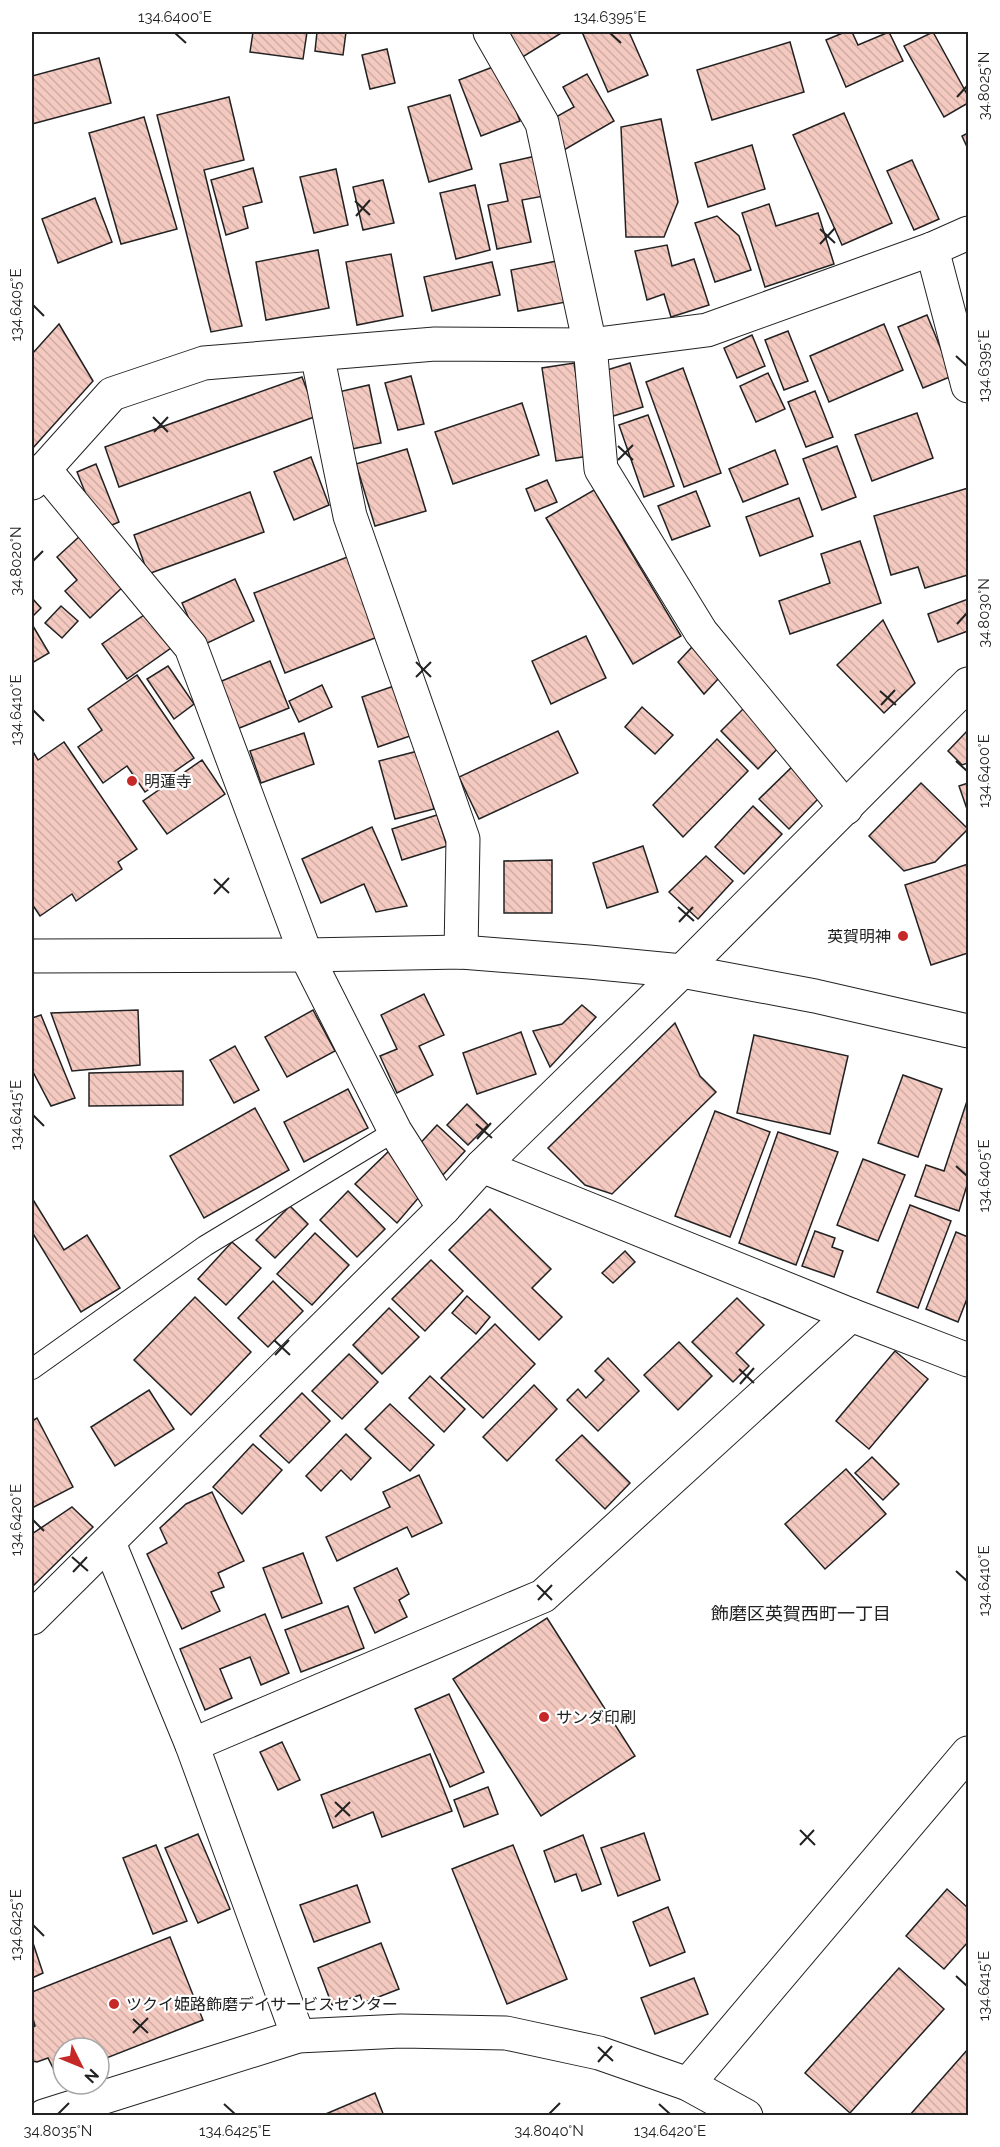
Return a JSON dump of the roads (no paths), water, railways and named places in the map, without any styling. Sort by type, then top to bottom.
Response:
[{"type":"street","points":[[490,32],[542,123],[590,345],[601,469],[701,632],[846,808]]},
{"type":"street","points":[[444,1208],[395,1131],[306,955],[191,646],[38,476],[112,394],[204,363],[435,344],[590,345],[707,330],[932,249],[969,233]]},
{"type":"street","points":[[932,249],[969,386]]},
{"type":"street","points":[[316,354],[350,516],[463,839],[461,952]]},
{"type":"street","points":[[32,1618],[444,1208],[482,1166],[682,971],[969,684]]},
{"type":"street","points":[[32,956],[461,952],[682,971],[815,996],[969,1031]]},
{"type":"street","points":[[482,1166],[851,1315],[969,1360]]},
{"type":"street","points":[[192,1745],[543,1596],[851,1315]]},
{"type":"street","points":[[109,1543],[192,1745],[298,2036]]},
{"type":"street","points":[[688,2084],[969,1753]]},
{"type":"street","points":[[44,2115],[298,2036],[401,2031],[506,2033],[599,2053],[688,2084],[746,2115]]},
{"type":"lane","points":[[32,1369],[205,1246],[395,1131]]},
{"type":"place","name":"明蓮寺","points":[[132,781]]},
{"type":"place","name":"英賀明神","points":[[903,936]]},
{"type":"place","name":"サンダ印刷","points":[[544,1717]]},
{"type":"place","name":"ツクイ姫路飾磨デイサービスセンター","points":[[114,2004]]},
{"type":"district","name":"飾磨区英賀西町一丁目","points":[[801,1614]]}]
